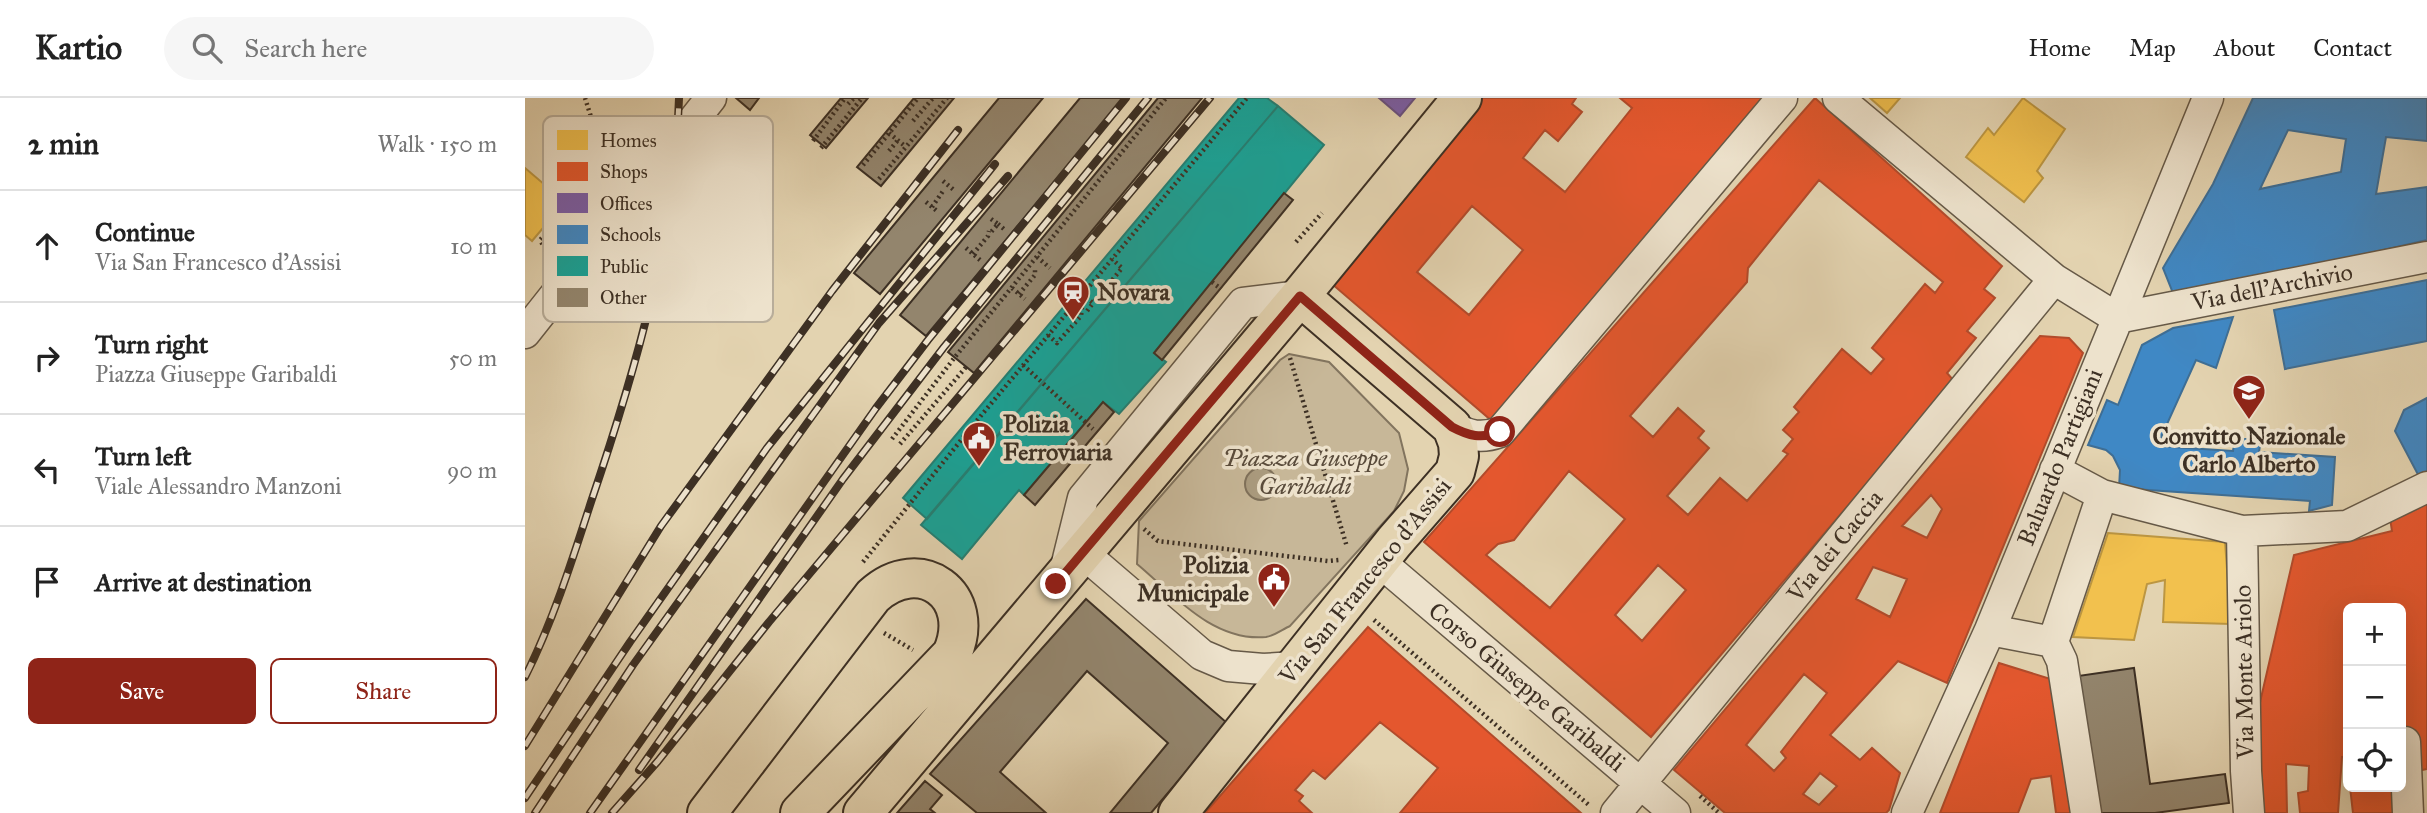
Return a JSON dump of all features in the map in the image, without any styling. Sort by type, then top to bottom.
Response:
[{"type":"main road","points":[[863,813],[1300,296],[1462,98]]},
{"type":"main road","points":[[1300,296],[1452,427]]},
{"type":"main road","name":"Via San Francesco d'Assisi","points":[[1178,813],[1375,566],[1455,472],[1459,456],[1452,427]]},
{"type":"main road","points":[[707,813],[873,596],[885,585],[900,579],[917,578],[933,583],[946,592],[956,606],[959,639],[952,654],[800,813]]},
{"type":"street","points":[[697,116],[711,98]]},
{"type":"street","points":[[1452,427],[1471,437],[1490,436],[1500,432],[1782,98]]},
{"type":"street","points":[[1838,98],[2054,279],[2116,318]]},
{"type":"street","name":"Baluardo Partigiani","points":[[1907,813],[1990,630],[2208,98]]},
{"type":"street","name":"Via dell'Archivio","points":[[2116,318],[2427,257]]},
{"type":"street","name":"Via dei Caccia","points":[[1635,801],[2054,279]]},
{"type":"street","points":[[525,333],[543,310]]},
{"type":"street","points":[[2055,470],[2102,495],[2242,531],[2347,526],[2427,487]]},
{"type":"street","points":[[2086,813],[2062,661],[2053,642],[2102,495]]},
{"type":"street","name":"Via Monte Ariolo","points":[[2242,531],[2249,813]]},
{"type":"street","points":[[1074,564],[1202,655],[1228,666],[1263,669],[1294,667]]},
{"type":"street","name":"Corso Giuseppe Garibaldi","points":[[1375,566],[1635,801],[1675,813]]},
{"type":"street","points":[[1990,630],[2053,642]]},
{"type":"street","points":[[2406,742],[2407,813]]},
{"type":"path","points":[[585,98],[591,116]]},
{"type":"path","points":[[813,141],[846,102],[854,98]]},
{"type":"path","points":[[821,148],[862,98]]},
{"type":"path","points":[[863,165],[918,98]]},
{"type":"path","points":[[913,121],[933,98]]},
{"type":"path","points":[[879,179],[947,98]]},
{"type":"path","points":[[892,439],[1166,98]]},
{"type":"path","points":[[862,562],[1247,98]]},
{"type":"path","points":[[846,102],[853,110]]},
{"type":"path","points":[[843,111],[846,102]]},
{"type":"path","points":[[889,133],[906,147]]},
{"type":"path","points":[[889,151],[898,140]]},
{"type":"path","points":[[943,181],[955,191]]},
{"type":"path","points":[[932,207],[948,185]]},
{"type":"path","points":[[926,202],[937,211]]},
{"type":"path","points":[[991,219],[1005,230]]},
{"type":"path","points":[[973,254],[997,224]]},
{"type":"path","points":[[966,248],[980,260]]},
{"type":"path","points":[[1038,257],[1050,268]]},
{"type":"path","points":[[1095,301],[1122,268],[1112,259]]},
{"type":"path","points":[[1019,294],[1044,262]]},
{"type":"path","points":[[1212,282],[1221,289]]},
{"type":"path","points":[[1012,288],[1025,299]]},
{"type":"path","points":[[1082,294],[1093,303],[1087,311]]},
{"type":"path","points":[[1048,335],[1057,343],[1081,317],[1081,307]]},
{"type":"path","points":[[1139,526],[1158,541],[1328,561],[1351,558],[1289,354]]},
{"type":"path","points":[[1023,365],[1093,429]]},
{"type":"path","points":[[900,444],[967,366]]},
{"type":"path","name":"Corso Giuseppe Garibaldi","points":[[1368,615],[1599,813]]},
{"type":"path","points":[[877,629],[913,650]]},
{"type":"green space","name":"Piazza Giuseppe Garibaldi","points":[[1289,354],[1329,362],[1399,433],[1408,469],[1404,491],[1394,511],[1290,626],[1266,637],[1247,637],[1229,632],[1195,614],[1137,564],[1139,521],[1280,360]]},
{"type":"shaded area","points":[[1261,468],[1272,473],[1277,484],[1272,495],[1261,500],[1250,495],[1245,484],[1250,473]]},
{"type":"building: Homes","points":[[1870,98],[1900,98],[1887,113]]},
{"type":"building: Homes","points":[[2023,98],[2065,129],[2037,171],[2043,178],[2024,202],[1966,157],[1988,128],[1994,135]]},
{"type":"building: Homes","points":[[525,168],[543,183],[543,228],[532,241],[525,235]]},
{"type":"building: Homes","points":[[2108,533],[2225,542],[2231,624],[2163,622],[2165,580],[2147,584],[2134,640],[2073,637]]},
{"type":"building: Shops","points":[[1476,98],[1576,98],[1572,104],[1582,112],[1558,141],[1545,130],[1523,158],[1565,192],[1632,108],[1620,98],[1764,98],[1492,421],[1325,278]],"holes":[[[1472,206],[1523,250],[1469,315],[1417,272]]]},
{"type":"building: Shops","points":[[1815,98],[2002,266],[1984,289],[1995,298],[1967,331],[1976,338],[1947,373],[1954,381],[1651,737],[1424,542]],"holes":[[[1819,180],[1943,282],[1935,293],[1925,284],[1872,348],[1884,359],[1871,374],[1842,349],[1794,407],[1799,412],[1783,430],[1793,439],[1783,451],[1788,454],[1747,501],[1720,478],[1688,515],[1667,496],[1709,448],[1698,438],[1704,431],[1678,408],[1653,437],[1630,416],[1747,282],[1748,268]],[[1569,471],[1625,519],[1550,608],[1486,555],[1498,544],[1514,540]],[[1658,565],[1686,590],[1642,641],[1615,615]]]},
{"type":"building: Shops","points":[[2040,336],[2069,338],[2083,353],[1947,683],[1898,661],[1830,735],[1860,760],[1872,748],[1900,773],[1889,810],[1886,813],[1725,813],[1674,770]],"holes":[[[1931,495],[1942,509],[1927,538],[1902,526]],[[1873,567],[1907,579],[1890,617],[1856,599]],[[1804,674],[1827,693],[1781,752],[1786,758],[1774,771],[1746,745]],[[1820,773],[1837,786],[1819,805],[1803,794]]]},
{"type":"building: Shops","points":[[2427,499],[2427,769],[2412,772],[2406,752],[2406,603],[2343,603],[2343,757],[2338,813],[2300,813],[2298,793],[2308,791],[2309,766],[2286,764],[2287,813],[2259,813],[2252,737],[2294,555],[2392,531],[2390,518]]},
{"type":"building: Shops","points":[[1368,627],[1581,813],[1400,813],[1438,768],[1380,722],[1325,779],[1313,770],[1295,790],[1303,796],[1299,801],[1312,813],[1205,813]]},
{"type":"building: Shops","points":[[1999,663],[2057,681],[2076,813],[2056,813],[2051,776],[2031,779],[2018,813],[1940,813]]},
{"type":"building: Shops","points":[[2351,792],[2400,792],[2401,813],[2353,813]]},
{"type":"building: Offices","points":[[1379,98],[1415,98],[1400,116]]},
{"type":"building: Schools","points":[[2253,98],[2427,98],[2427,141],[2386,137],[2376,194],[2427,187],[2427,240],[2175,298],[2163,268],[2213,184]],"holes":[[[2288,130],[2346,139],[2341,172],[2260,189]]]},
{"type":"building: Schools","points":[[2427,280],[2427,341],[2285,369],[2274,310]]},
{"type":"building: Schools","points":[[2233,317],[2216,368],[2196,360],[2157,446],[2233,451],[2235,439],[2261,439],[2259,452],[2335,457],[2332,505],[2309,511],[2310,501],[2119,488],[2120,470],[2113,456],[2106,450],[2088,445],[2107,400],[2118,405],[2142,345],[2173,328]]},
{"type":"building: Schools","points":[[2427,398],[2427,481],[2423,484],[2395,431],[2404,410]]},
{"type":"building: Public","points":[[1239,98],[1267,98],[1278,106],[927,519],[903,498]]},
{"type":"building: Public","points":[[1278,106],[1324,145],[1154,353],[1166,362],[1119,414],[1103,402],[1024,495],[1019,490],[962,559],[921,525]]},
{"type":"building: Other","points":[[736,98],[759,98],[750,110]]},
{"type":"building: Other","points":[[841,98],[868,98],[826,148],[810,135]]},
{"type":"building: Other","points":[[914,98],[954,98],[881,186],[857,167]]},
{"type":"building: Other","points":[[999,98],[1043,98],[880,294],[854,273]]},
{"type":"building: Other","points":[[1080,98],[1124,98],[926,336],[900,315]]},
{"type":"building: Other","points":[[1158,98],[1202,98],[974,373],[948,352]]},
{"type":"building: Other","points":[[1284,193],[1293,200],[1162,360],[1154,353]]},
{"type":"building: Other","points":[[1103,402],[1114,412],[1035,505],[1024,495]]},
{"type":"building: Other","points":[[1086,599],[1227,723],[1151,813],[1110,813],[1168,743],[1087,671],[1000,772],[1046,813],[977,813],[930,774]]},
{"type":"building: Other","points":[[2134,668],[2150,784],[2225,774],[2229,803],[2155,813],[2097,813],[2078,676]]},
{"type":"building: Other","points":[[925,781],[942,795],[930,809],[935,813],[897,813]]},
{"type":"railway","points":[[678,116],[679,98]]},
{"type":"railway","points":[[590,813],[876,408],[928,340],[1126,98]]},
{"type":"railway","points":[[639,770],[843,479],[944,347],[1148,98]]},
{"type":"railway","points":[[612,813],[658,761],[769,622],[1210,98]]},
{"type":"railway","points":[[525,746],[661,526],[832,291],[958,130]]},
{"type":"railway","points":[[525,798],[630,642],[767,448],[995,164]]},
{"type":"railway","points":[[535,813],[633,665],[879,323],[1008,176]]},
{"type":"railway","points":[[525,677],[569,569],[623,403],[645,322]]},
{"type":"place","name":"Novara","points":[[1073,322]]},
{"type":"place","name":"Convitto Nazionale Carlo Alberto","points":[[2249,421]]},
{"type":"place","name":"Polizia Ferroviaria","points":[[979,468]]},
{"type":"place","name":"Polizia Municipale","points":[[1274,609]]},
{"type":"route","points":[[1056,584],[1300,296],[1452,427],[1471,437],[1490,436],[1500,432]]}]
